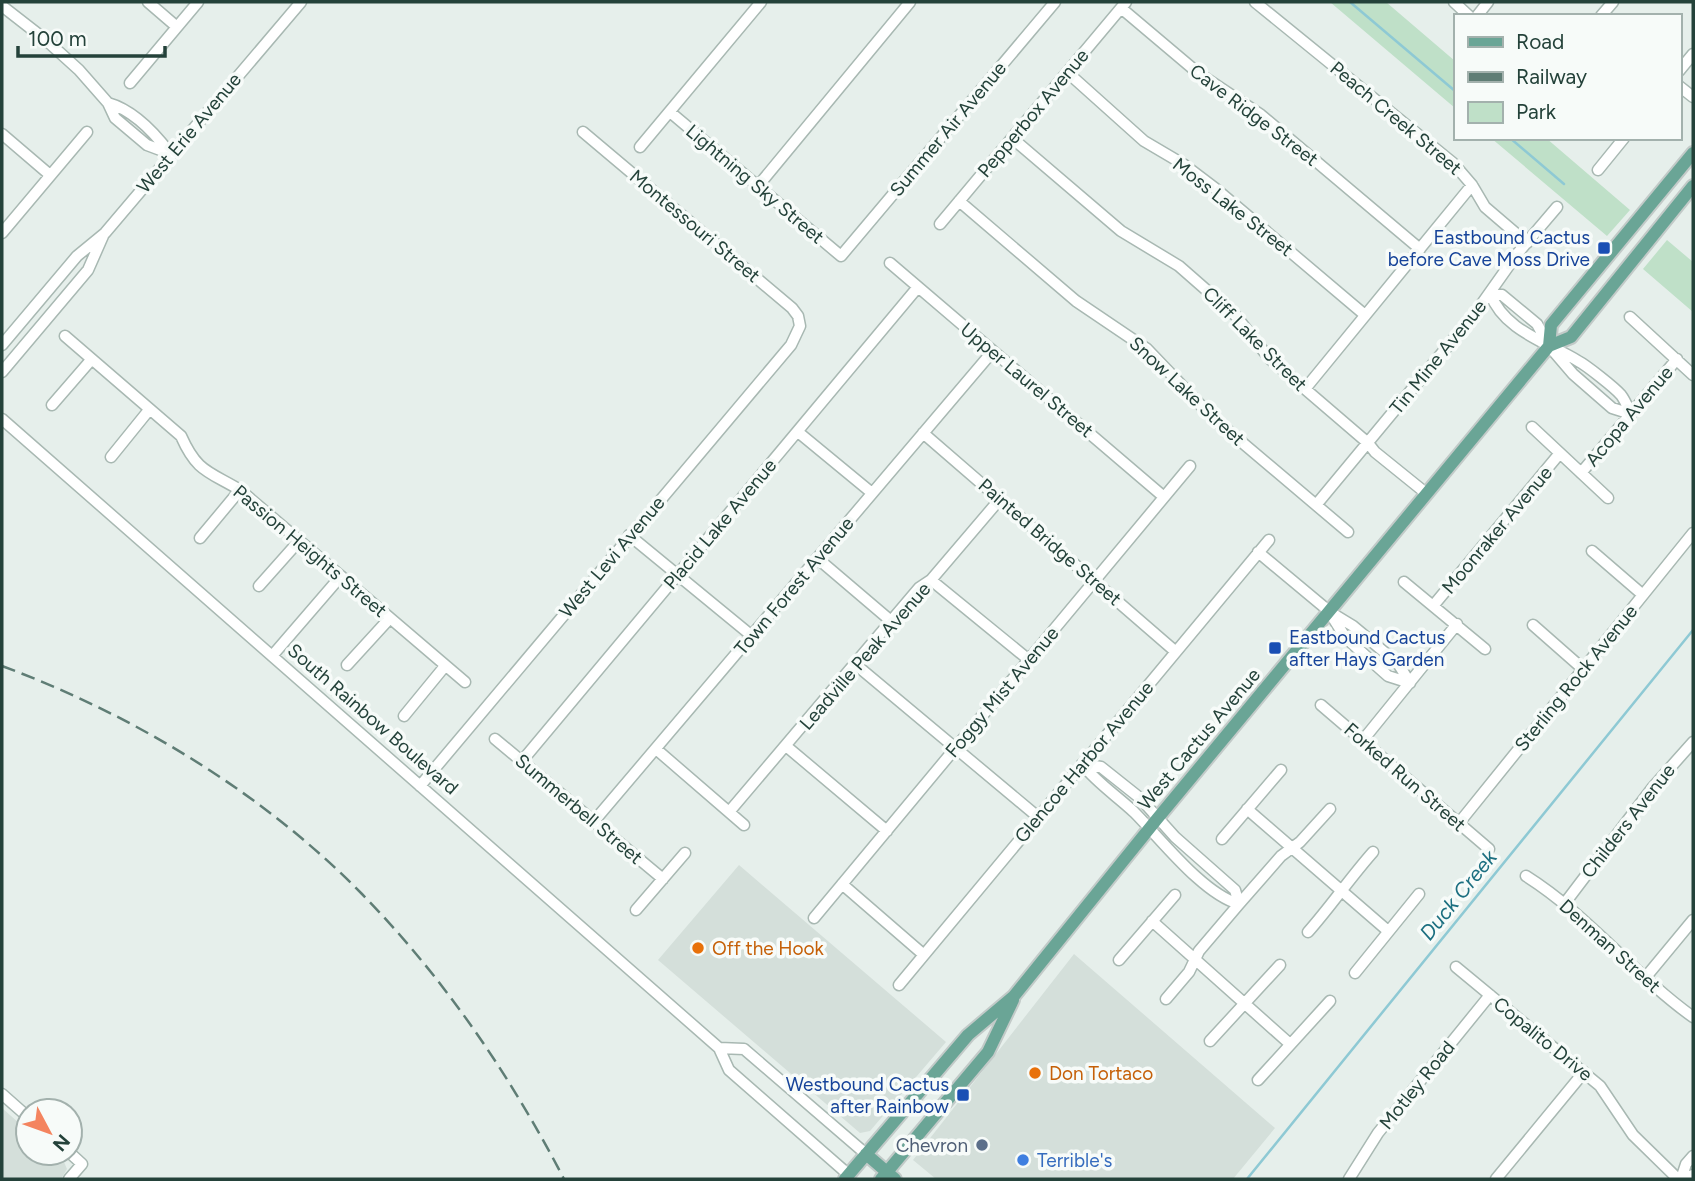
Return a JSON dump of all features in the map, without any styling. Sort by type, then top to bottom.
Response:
[{"type":"main road","name":"West Cactus Avenue","points":[[1549,346],[1552,325],[1693,153]]},
{"type":"main road","name":"West Cactus Avenue","points":[[849,1178],[866,1154],[968,1035],[1014,996],[1153,823],[1549,346],[1571,337],[1693,186]]},
{"type":"main road","name":"West Cactus Avenue","points":[[888,1177],[988,1052],[1014,996]]},
{"type":"main road","name":"South Rainbow Boulevard","points":[[866,1154],[888,1177]]},
{"type":"street","points":[[148,2],[177,27]]},
{"type":"street","points":[[130,83],[198,2]]},
{"type":"street","name":"West Erie Avenue","points":[[2,345],[77,256],[105,233],[301,2]]},
{"type":"street","points":[[640,147],[761,2]]},
{"type":"street","points":[[758,187],[910,2]]},
{"type":"street","name":"Summer Air Avenue","points":[[841,256],[1055,2]]},
{"type":"street","name":"Peach Creek Street","points":[[1255,2],[1453,163],[1472,185],[1485,207],[1527,243]]},
{"type":"street","points":[[1454,2],[1467,14]]},
{"type":"street","name":"Pepperbox Avenue","points":[[940,224],[1124,5]]},
{"type":"street","name":"Cave Ridge Street","points":[[1124,5],[1198,73],[1261,115],[1420,249]]},
{"type":"street","points":[[2,6],[64,57],[108,103],[123,107],[156,135],[171,154]]},
{"type":"street","points":[[1681,69],[1693,54]]},
{"type":"street","name":"Moss Lake Street","points":[[1068,72],[1144,141],[1208,183],[1365,315]]},
{"type":"street","name":"Lightning Sky Street","points":[[670,112],[841,256]]},
{"type":"street","points":[[2,233],[87,132]]},
{"type":"street","name":"Montessouri Street","points":[[583,132],[792,308],[798,316],[800,326]]},
{"type":"street","points":[[2,134],[50,176]]},
{"type":"street","name":"Cliff Lake Street","points":[[1013,138],[1121,231],[1179,266],[1236,316],[1269,358],[1427,494]]},
{"type":"street","points":[[1598,170],[1619,140]]},
{"type":"street","points":[[1305,388],[1472,185]]},
{"type":"street","name":"Snow Lake Street","points":[[959,201],[1076,301],[1147,349],[1198,404],[1348,532]]},
{"type":"street","name":"Tin Mine Avenue","points":[[1316,505],[1557,207]]},
{"type":"street","name":"West Erie Avenue","points":[[2,372],[88,270],[105,233]]},
{"type":"street","name":"Upper Laurel Street","points":[[890,263],[1164,497]]},
{"type":"street","name":"Placid Lake Avenue","points":[[522,761],[918,287]]},
{"type":"street","points":[[1490,293],[1502,295],[1533,321],[1549,346],[1573,374],[1612,408],[1631,414]]},
{"type":"street","points":[[1630,317],[1693,374]]},
{"type":"street","name":"West Levi Avenue","points":[[420,786],[791,345],[800,326]]},
{"type":"street","name":"Passion Heights Street","points":[[65,336],[181,436],[189,455],[200,468],[240,490],[465,682]]},
{"type":"street","name":"Town Forest Avenue","points":[[595,820],[993,351]]},
{"type":"street","name":"Acopa Avenue","points":[[1581,473],[1677,359]]},
{"type":"street","points":[[52,405],[91,360]]},
{"type":"street","points":[[111,457],[149,410]]},
{"type":"street","name":"South Rainbow Boulevard","points":[[2,419],[719,1048],[729,1070],[849,1178]]},
{"type":"street","points":[[1532,427],[1608,498]]},
{"type":"street","points":[[798,432],[872,493]]},
{"type":"street","name":"Painted Bridge Street","points":[[923,433],[1176,652]]},
{"type":"street","name":"Moonraker Avenue","points":[[1433,606],[1560,453]]},
{"type":"street","name":"Foggy Mist Avenue","points":[[814,919],[1191,466]]},
{"type":"street","points":[[200,538],[240,490]]},
{"type":"street","name":"Leadville Peak Avenue","points":[[729,812],[919,588],[931,580],[1000,499]]},
{"type":"street","name":"Sterling Rock Avenue","points":[[1459,823],[1693,533]]},
{"type":"street","points":[[629,535],[752,636]]},
{"type":"street","name":"Glencoe Harbor Avenue","points":[[900,985],[1269,540]]},
{"type":"street","points":[[259,586],[299,541]]},
{"type":"street","points":[[1592,551],[1643,595]]},
{"type":"street","points":[[1258,552],[1330,612],[1353,625],[1389,656],[1399,665],[1409,683]]},
{"type":"street","points":[[817,558],[891,621]]},
{"type":"street","points":[[272,656],[341,576]]},
{"type":"street","points":[[931,580],[1029,660]]},
{"type":"street","points":[[1404,582],[1485,649]]},
{"type":"street","points":[[1330,612],[1345,637],[1362,653],[1388,676],[1409,683]]},
{"type":"street","points":[[347,665],[390,618]]},
{"type":"street","points":[[1363,740],[1457,624]]},
{"type":"street","points":[[1533,625],[1583,669]]},
{"type":"street","points":[[855,664],[1038,817]]},
{"type":"street","points":[[404,716],[445,666]]},
{"type":"street","name":"Forked Run Street","points":[[1321,705],[1489,849]]},
{"type":"street","name":"Summerbell Street","points":[[495,739],[663,878]]},
{"type":"street","name":"Childers Avenue","points":[[1564,903],[1653,787],[1693,742]]},
{"type":"street","points":[[786,746],[887,831]]},
{"type":"street","points":[[656,749],[744,825]]},
{"type":"street","points":[[1082,764],[1093,778],[1235,890],[1239,904]]},
{"type":"street","points":[[1222,839],[1281,770]]},
{"type":"street","points":[[1247,809],[1388,931]]},
{"type":"street","points":[[1166,999],[1189,972],[1199,951],[1239,904],[1281,856],[1300,842],[1330,809]]},
{"type":"street","points":[[1153,823],[1166,848],[1226,900],[1239,904]]},
{"type":"street","points":[[1308,932],[1373,852]]},
{"type":"street","points":[[636,910],[685,853]]},
{"type":"street","name":"Denman Street","points":[[1526,876],[1601,934],[1645,978],[1693,1017]]},
{"type":"street","points":[[842,884],[924,955]]},
{"type":"street","points":[[1355,973],[1419,894]]},
{"type":"street","points":[[1119,960],[1175,895]]},
{"type":"street","points":[[1645,978],[1693,920]]},
{"type":"street","points":[[1152,921],[1290,1044]]},
{"type":"street","points":[[1210,1041],[1280,965]]},
{"type":"street","name":"Copalito Drive","points":[[1456,967],[1600,1086],[1633,1135],[1681,1179]]},
{"type":"street","name":"Motley Road","points":[[1349,1179],[1378,1133],[1490,995]]},
{"type":"street","points":[[1258,1080],[1330,1001]]},
{"type":"street","name":"South Rainbow Boulevard","points":[[719,1048],[744,1049],[866,1154]]},
{"type":"street","points":[[1499,1178],[1584,1072]]},
{"type":"street","points":[[1681,1179],[1686,1164],[1693,1156]]},
{"type":"street","points":[[1681,1179],[1693,1175]]},
{"type":"shaded area","points":[[739,865],[946,1042],[870,1131],[860,1133],[658,960]]},
{"type":"shaded area","points":[[1074,954],[1275,1128],[1233,1179],[936,1179],[913,1160]]},
{"type":"shaded area","points":[[2,1108],[14,1119],[14,1167],[67,1169],[61,1179],[2,1179]]},
{"type":"green space","points":[[1330,2],[1386,2],[1454,60],[1454,107]]},
{"type":"green space","points":[[1493,140],[1548,140],[1630,210],[1607,236]]},
{"type":"green space","points":[[1667,240],[1693,262],[1693,312],[1643,269]]},
{"type":"waterway","points":[[1350,2],[1454,90]]},
{"type":"waterway","points":[[1512,140],[1564,184]]},
{"type":"waterway","name":"Duck Creek","points":[[1247,1179],[1693,630]]},
{"type":"railway","points":[[2,666],[100,708],[194,760],[239,790],[324,857],[392,926],[448,994],[498,1065],[564,1179]]},
{"type":"place","name":"Eastbound Cactus before Cave Moss Drive","points":[[1604,248]]},
{"type":"place","name":"Eastbound Cactus after Hays Garden","points":[[1275,648]]},
{"type":"place","name":"Off the Hook","points":[[698,948]]},
{"type":"place","name":"Don Tortaco","points":[[1035,1073]]},
{"type":"place","name":"Westbound Cactus after Rainbow","points":[[963,1095]]},
{"type":"place","name":"Chevron","points":[[982,1145]]},
{"type":"place","name":"Terrible's","points":[[1023,1160]]}]
